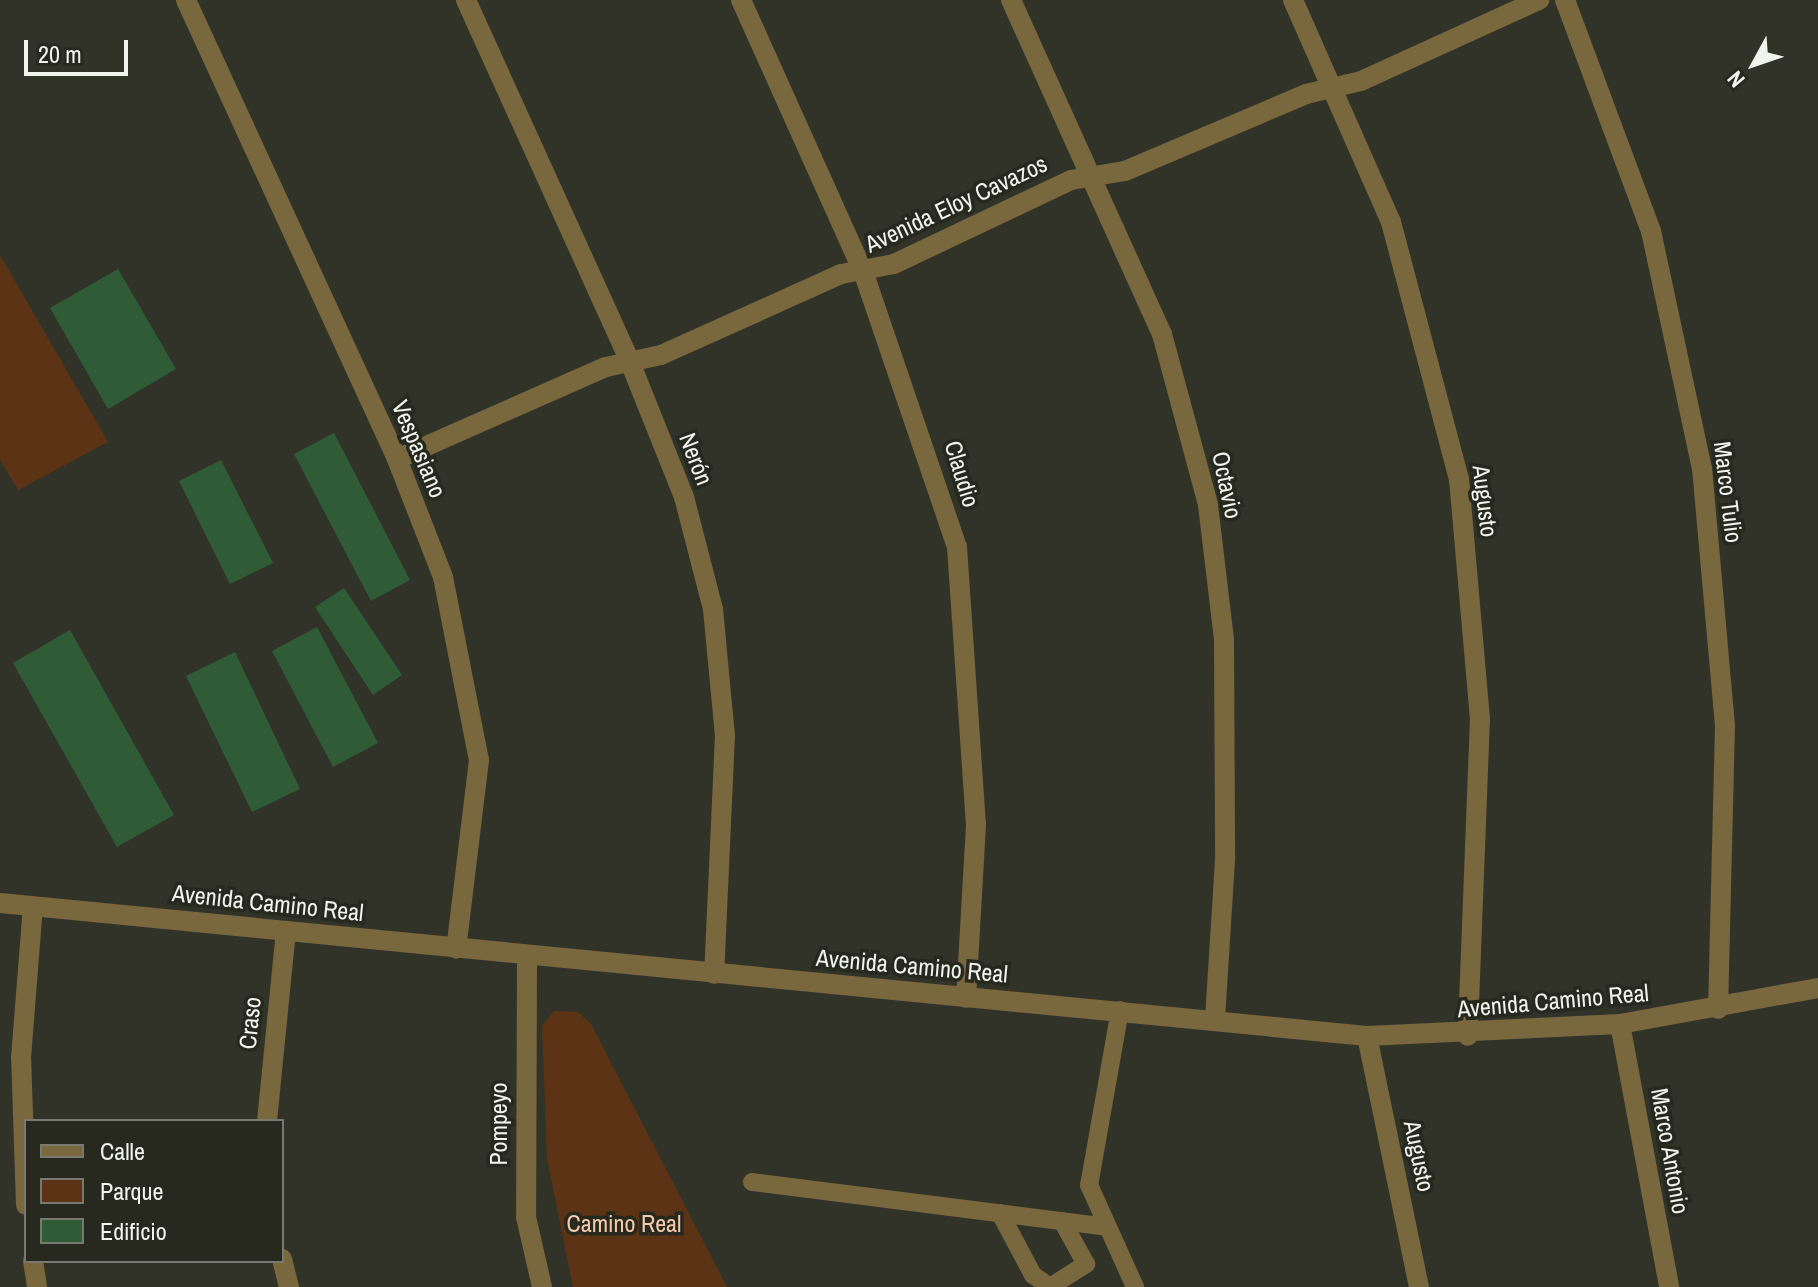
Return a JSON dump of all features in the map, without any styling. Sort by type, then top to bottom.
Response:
[{"type":"street","name":"Vespasiano","points":[[186,0],[397,459],[443,577],[477,745],[456,949]]},
{"type":"street","name":"Nerón","points":[[466,0],[630,362],[684,497],[713,609],[725,735],[714,974]]},
{"type":"street","name":"Claudio","points":[[741,0],[864,274],[957,547],[976,825],[966,998]]},
{"type":"street","name":"Octavio","points":[[1011,0],[1162,334],[1208,505],[1224,640],[1225,860],[1215,1017]]},
{"type":"street","name":"Augusto","points":[[1293,0],[1391,222],[1459,479],[1480,718],[1468,1036]]},
{"type":"street","name":"Avenida Eloy Cavazos","points":[[397,459],[841,274],[864,274],[1091,178],[1125,171],[1332,86],[1361,81],[1539,0]]},
{"type":"street","name":"Marco Tulio","points":[[1565,0],[1651,231],[1702,468],[1725,725],[1718,1009]]},
{"type":"street","name":"Avenida Camino Real","points":[[0,903],[456,949],[527,960],[1215,1017],[1367,1036],[1468,1036],[1620,1024],[1718,1009],[1818,988]]},
{"type":"street","points":[[24,1146],[21,1058],[33,906]]},
{"type":"street","name":"Craso","points":[[267,1119],[286,931]]},
{"type":"street","name":"Pompeyo","points":[[527,960],[526,1217],[542,1287]]},
{"type":"street","name":"Marco Antonio","points":[[1620,1024],[1669,1287]]},
{"type":"street","name":"Augusto","points":[[1367,1036],[1419,1287]]},
{"type":"street","points":[[33,1263],[37,1287]]},
{"type":"street","points":[[283,1263],[289,1287]]},
{"type":"lane","points":[[1120,1010],[1091,1151],[1089,1185],[1101,1226],[1135,1287]]},
{"type":"lane","points":[[752,1182],[1101,1226]]},
{"type":"lane","points":[[1000,1213],[1033,1275],[1050,1287],[1086,1264],[1062,1221]]},
{"type":"green space","points":[[0,255],[108,442],[18,490],[0,460]]},
{"type":"green space","name":"Camino Real","points":[[554,1011],[578,1012],[591,1024],[727,1287],[573,1287],[547,1158],[542,1026]]},
{"type":"building","points":[[118,269],[176,369],[108,409],[50,308]]},
{"type":"building","points":[[334,433],[410,580],[371,601],[294,454]]},
{"type":"building","points":[[221,460],[273,563],[230,584],[179,481]]},
{"type":"building","points":[[344,588],[402,675],[373,695],[315,607]]},
{"type":"building","points":[[317,627],[378,743],[333,767],[272,651]]},
{"type":"building","points":[[70,630],[174,815],[117,847],[13,663]]},
{"type":"building","points":[[235,652],[300,789],[252,812],[186,676]]}]
